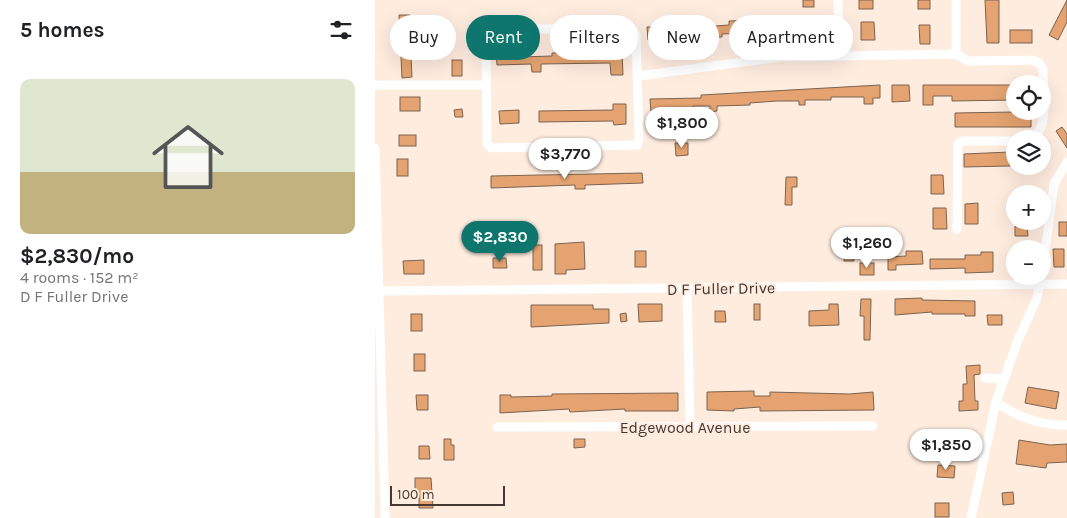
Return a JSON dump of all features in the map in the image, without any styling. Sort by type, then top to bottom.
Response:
[{"type":"street","points":[[838,0],[838,15]]},
{"type":"street","points":[[955,0],[957,54]]},
{"type":"street","points":[[625,27],[633,30],[636,35],[638,76],[639,138],[637,145],[491,148],[487,143],[486,85],[486,40],[488,32],[493,30],[625,27]]},
{"type":"street","points":[[853,56],[957,54],[968,61],[1032,60],[1039,63],[1043,70],[1043,126],[1041,130]]},
{"type":"street","points":[[638,76],[758,60]]},
{"type":"street","points":[[375,85],[486,85]]},
{"type":"street","points":[[957,229],[958,144],[963,140],[1006,141]]},
{"type":"street","points":[[375,148],[377,291],[385,518]]},
{"type":"street","points":[[1047,240],[1054,184],[1067,162]]},
{"type":"street","name":"D F Fuller Drive","points":[[377,291],[687,288],[1006,281]]},
{"type":"street","name":"D F Fuller Drive","points":[[1051,282],[1067,284]]},
{"type":"street","points":[[971,518],[996,402],[1018,340],[1037,298],[1040,285]]},
{"type":"street","points":[[687,288],[690,427]]},
{"type":"street","points":[[985,378],[1004,379]]},
{"type":"street","points":[[996,402],[1010,411],[1035,421],[1067,425]]},
{"type":"street","name":"Edgewood Avenue","points":[[497,427],[873,426]]},
{"type":"building","points":[[803,0],[814,0],[814,7],[803,7]]},
{"type":"building","points":[[859,0],[873,0],[873,9],[859,9]]},
{"type":"building","points":[[918,0],[930,0],[930,9],[918,9]]},
{"type":"building","points":[[985,0],[999,0],[999,43],[987,43]]},
{"type":"building","points":[[1067,0],[1067,22],[1058,40],[1049,35]]},
{"type":"building","points":[[861,22],[874,22],[875,40],[861,40]]},
{"type":"building","points":[[729,25],[729,34],[722,34],[722,37],[719,37],[719,26]]},
{"type":"building","points":[[919,25],[930,25],[930,44],[920,44]]},
{"type":"building","points":[[1010,30],[1032,30],[1032,43],[1010,43]]},
{"type":"building","points":[[540,56],[550,56],[550,60],[622,60],[623,75],[611,75],[610,63],[541,64],[541,72],[532,72],[531,64],[497,65],[497,60],[540,60]]},
{"type":"building","points":[[401,60],[411,60],[412,77],[402,78]]},
{"type":"building","points":[[452,60],[462,60],[462,76],[452,76]]},
{"type":"building","points":[[880,85],[880,98],[873,98],[873,104],[864,104],[864,97],[831,97],[831,100],[805,100],[805,105],[799,105],[799,101],[777,101],[750,103],[750,105],[717,106],[717,111],[710,112],[710,106],[693,106],[693,110],[651,112],[650,99],[701,98],[701,95]]},
{"type":"building","points":[[892,85],[909,85],[910,101],[892,102]]},
{"type":"building","points":[[923,85],[1006,85],[1006,100],[952,101],[952,96],[933,96],[933,105],[923,105]]},
{"type":"building","points":[[400,97],[420,97],[420,111],[400,111]]},
{"type":"building","points":[[613,104],[626,104],[626,124],[614,125],[613,121],[539,122],[539,111],[613,110]]},
{"type":"building","points":[[462,109],[463,117],[455,117],[454,110]]},
{"type":"building","points":[[519,110],[519,123],[500,124],[499,111]]},
{"type":"building","points":[[1006,112],[1006,120],[1031,120],[1031,127],[955,127],[955,113]]},
{"type":"building","points":[[1062,127],[1067,134],[1067,148],[1056,131]]},
{"type":"building","points":[[399,135],[416,135],[416,146],[399,146]]},
{"type":"building","points":[[675,143],[688,143],[688,155],[676,156]]},
{"type":"building","points":[[1006,152],[1006,166],[964,167],[964,154]]},
{"type":"building","points":[[397,159],[408,159],[408,176],[397,176]]},
{"type":"building","points":[[642,173],[643,183],[585,185],[585,189],[575,189],[575,185],[491,188],[491,176]]},
{"type":"building","points":[[931,175],[943,175],[944,194],[931,194]]},
{"type":"building","points":[[786,177],[797,177],[797,187],[792,187],[792,205],[785,205]]},
{"type":"building","points":[[978,203],[978,224],[965,224],[965,204]]},
{"type":"building","points":[[933,208],[946,208],[947,229],[933,229]]},
{"type":"building","points":[[1059,222],[1067,222],[1067,236],[1059,236]]},
{"type":"building","points":[[1015,230],[1027,230],[1028,236],[1015,236]]},
{"type":"building","points":[[584,242],[585,269],[566,270],[566,274],[555,274],[555,244]]},
{"type":"building","points":[[844,244],[853,244],[854,261],[844,261]]},
{"type":"building","points":[[533,245],[542,245],[542,270],[533,270]]},
{"type":"building","points":[[1053,249],[1064,249],[1064,267],[1054,267]]},
{"type":"building","points":[[635,251],[646,251],[646,267],[635,267]]},
{"type":"building","points":[[906,251],[922,251],[923,264],[896,265],[896,270],[888,270],[888,257],[906,256]]},
{"type":"building","points":[[981,252],[993,252],[993,272],[965,273],[965,268],[930,269],[930,259],[965,259],[965,255],[981,255]]},
{"type":"building","points":[[493,258],[506,258],[507,268],[493,268]]},
{"type":"building","points":[[424,260],[424,274],[404,274],[403,261]]},
{"type":"building","points":[[860,263],[874,263],[874,275],[860,275]]},
{"type":"building","points":[[922,298],[922,300],[975,301],[975,316],[965,316],[965,314],[932,314],[932,312],[895,315],[895,299]]},
{"type":"building","points":[[861,299],[871,299],[870,340],[864,340],[864,316],[860,316]]},
{"type":"building","points":[[638,304],[662,304],[662,321],[639,322]]},
{"type":"building","points":[[754,304],[760,304],[760,320],[754,320]]},
{"type":"building","points":[[829,304],[838,304],[839,325],[809,326],[809,311],[829,310]]},
{"type":"building","points":[[531,305],[593,305],[593,309],[609,309],[609,323],[531,327]]},
{"type":"building","points":[[715,311],[725,311],[726,322],[715,322]]},
{"type":"building","points":[[626,313],[627,321],[621,322],[620,314]]},
{"type":"building","points":[[411,314],[422,314],[422,331],[411,331]]},
{"type":"building","points":[[987,315],[1002,315],[1002,325],[988,325]]},
{"type":"building","points":[[414,354],[425,354],[425,371],[414,371]]},
{"type":"building","points":[[980,365],[980,374],[974,375],[975,401],[978,401],[978,410],[959,411],[959,401],[963,401],[963,384],[967,384],[966,366]]},
{"type":"building","points":[[1028,387],[1059,392],[1056,409],[1025,403]]},
{"type":"building","points":[[754,391],[754,396],[770,396],[770,392],[849,394],[873,392],[874,410],[760,411],[760,407],[734,409],[734,411],[707,410],[707,392]]},
{"type":"building","points":[[678,393],[678,411],[625,411],[625,409],[570,412],[569,409],[500,413],[500,395],[511,395],[511,397],[552,396],[552,394]]},
{"type":"building","points":[[416,395],[428,395],[428,410],[417,410]]},
{"type":"building","points":[[444,439],[451,439],[451,445],[454,445],[454,460],[444,460]]},
{"type":"building","points":[[574,439],[585,439],[585,447],[574,448]]},
{"type":"building","points":[[1019,440],[1050,445],[1067,444],[1067,462],[1047,463],[1046,468],[1016,464]]},
{"type":"building","points":[[419,446],[429,446],[430,459],[419,459]]},
{"type":"building","points":[[938,465],[955,466],[954,478],[937,477]]},
{"type":"building","points":[[415,478],[431,478],[433,508],[419,508],[419,494],[415,494]]},
{"type":"building","points":[[1013,492],[1014,504],[1003,505],[1002,493]]},
{"type":"building","points":[[935,503],[949,503],[949,517],[935,517]]}]
